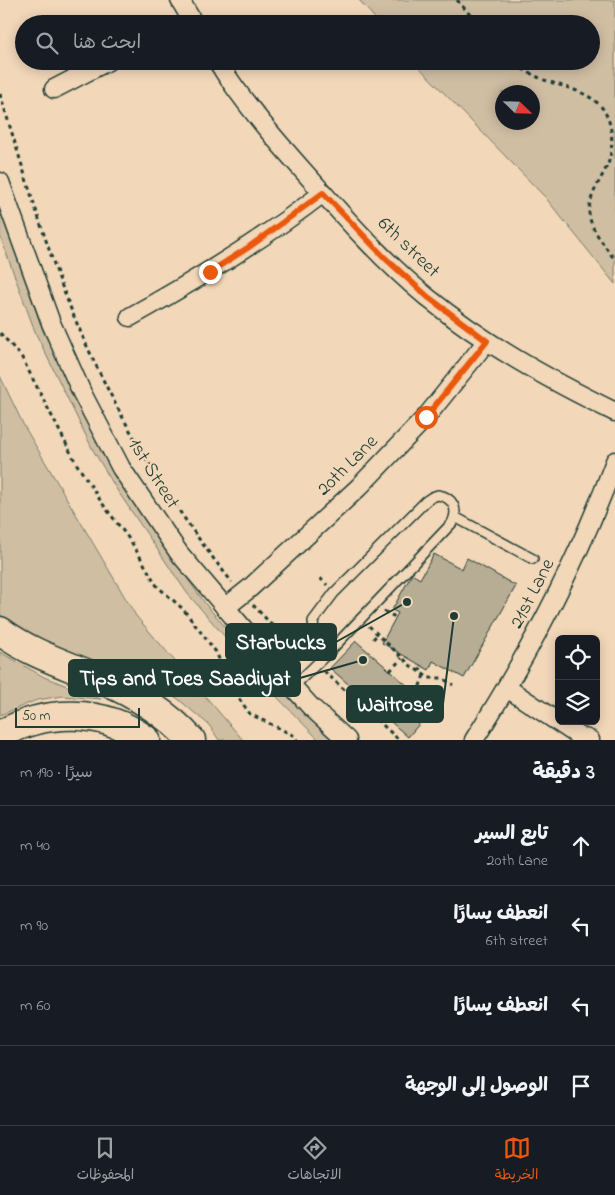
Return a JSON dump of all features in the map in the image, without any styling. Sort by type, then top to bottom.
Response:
[{"type":"highway","points":[[0,632],[32,652],[100,679],[142,700],[178,726],[191,740]]},
{"type":"highway","points":[[0,735],[19,725],[43,718],[76,715],[109,721],[146,740]]},
{"type":"street","points":[[180,0],[185,15]]},
{"type":"street","points":[[54,89],[91,70]]},
{"type":"street","name":"6th street","points":[[223,70],[265,127],[323,193],[385,258],[428,297],[487,341],[539,373],[615,412]]},
{"type":"street","name":"1st Street","points":[[0,182],[51,324],[82,393],[121,468],[179,553],[310,706],[347,740]]},
{"type":"street","points":[[130,317],[241,252],[323,193]]},
{"type":"street","name":"20th Lane","points":[[225,608],[352,494],[380,466],[426,417],[487,341]]},
{"type":"street","name":"21st Lane","points":[[474,740],[507,688],[578,553],[615,461]]},
{"type":"street","points":[[507,688],[579,736],[590,740]]},
{"type":"lane","points":[[293,687],[331,650],[452,523],[456,510],[450,499],[444,496],[432,497],[334,592],[316,616],[312,626],[317,636],[331,650]]},
{"type":"lane","points":[[455,517],[533,558]]},
{"type":"path","points":[[457,0],[470,15]]},
{"type":"path","points":[[525,70],[588,96],[604,110],[609,120],[612,131],[609,161],[592,198],[589,214],[596,230],[615,260]]},
{"type":"path","points":[[0,94],[57,272],[97,366],[148,460],[207,552],[242,594],[292,646],[337,682],[399,740]]},
{"type":"path","points":[[0,116],[6,113]]},
{"type":"path","points":[[0,333],[21,356],[76,462],[132,543],[157,586],[183,609],[216,652],[232,689],[250,714],[296,736],[297,740]]},
{"type":"path","points":[[383,611],[393,616],[395,612]]},
{"type":"path","points":[[361,619],[402,658],[424,675],[429,678],[442,678],[453,685]]},
{"type":"path","points":[[373,639],[377,635]]},
{"type":"path","points":[[390,670],[402,658]]},
{"type":"path","points":[[419,671],[422,666]]},
{"type":"path","points":[[417,694],[424,675]]},
{"type":"shaded area","points":[[359,0],[615,0],[615,284],[545,197],[422,70],[600,70],[600,15],[372,15]]},
{"type":"shaded area","points":[[0,209],[43,331],[94,431],[136,505],[207,606],[277,686],[332,740],[319,740],[278,698],[187,593],[117,490],[93,450],[36,334],[0,236]]},
{"type":"shaded area","points":[[0,376],[24,426],[136,616],[243,740],[219,740],[209,725],[177,698],[69,656],[21,631],[0,614]]},
{"type":"shaded area","points":[[0,652],[44,677],[101,699],[62,696],[37,700],[0,715]]},
{"type":"building","points":[[434,554],[462,569],[467,558],[516,586],[464,678],[433,661],[429,670],[382,643],[398,613],[392,610],[412,574],[420,579]]},
{"type":"building","points":[[356,641],[433,708],[408,737],[330,668]]},
{"type":"place","name":"Starbucks","points":[[407,602]]},
{"type":"place","name":"Waitrose","points":[[454,616]]},
{"type":"place","name":"Tips and Toes Saadiyat","points":[[363,660]]},
{"type":"route","points":[[210,272],[249,247],[323,193],[385,258],[428,297],[487,341],[426,417]]}]
